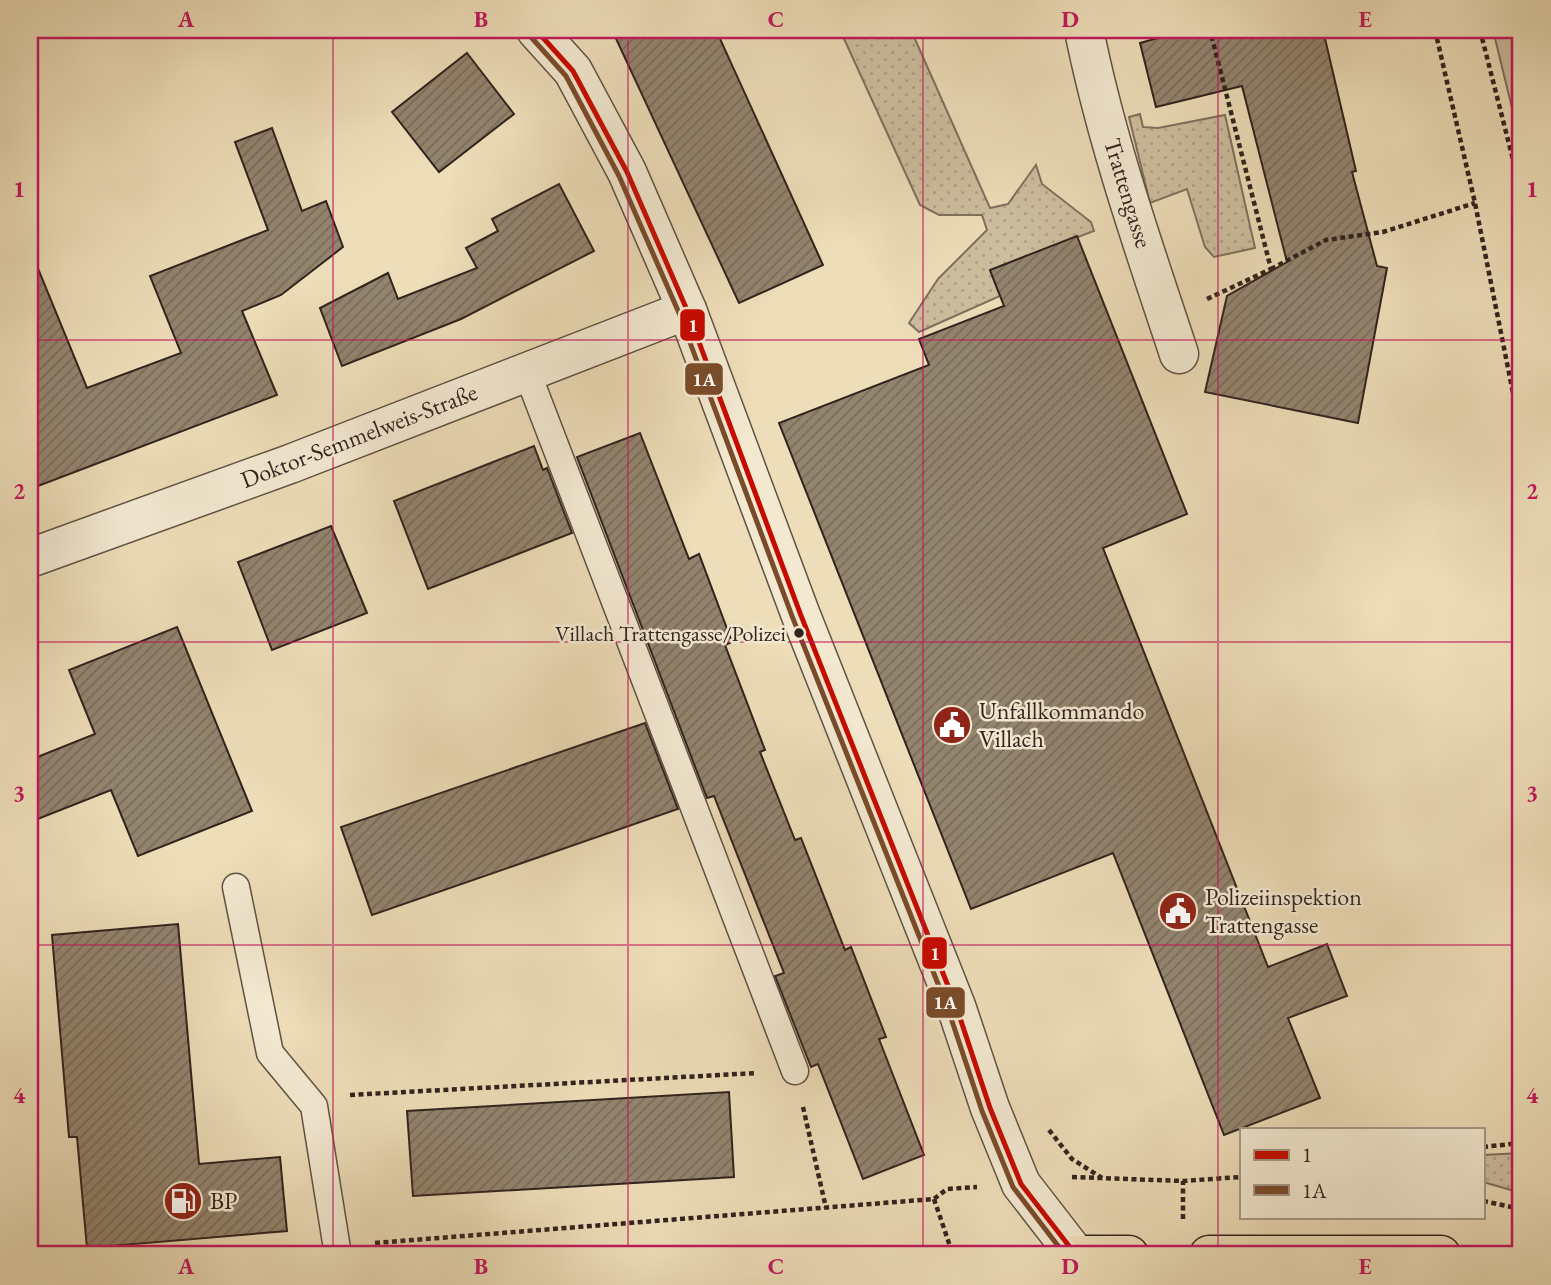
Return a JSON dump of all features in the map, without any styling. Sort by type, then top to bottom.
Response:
[{"type":"main road","points":[[1075,1255],[1129,1255]]},
{"type":"main road","points":[[1209,1255],[1441,1255]]},
{"type":"street","points":[[536,30],[573,71],[627,172],[687,310],[800,613],[956,1006],[990,1108],[1021,1184],[1075,1255]]},
{"type":"street","name":"Trattengasse","points":[[1084,30],[1108,125],[1173,336]]},
{"type":"street","name":"Doktor-Semmelweis-Straße","points":[[30,558],[290,464],[687,310]]},
{"type":"lane","points":[[527,372],[796,1071]]},
{"type":"lane","points":[[236,887],[270,1053],[314,1106],[338,1252]]},
{"type":"path","points":[[1210,30],[1271,269]]},
{"type":"path","points":[[1435,30],[1475,203],[1521,433]]},
{"type":"path","points":[[1480,30],[1521,191]]},
{"type":"path","points":[[1173,336],[1271,269],[1326,240],[1383,232],[1475,203]]},
{"type":"path","points":[[314,1106],[343,1096],[796,1071],[826,1208]]},
{"type":"path","points":[[1484,1147],[1521,1143]]},
{"type":"path","points":[[1069,1177],[1183,1181],[1240,1177]]},
{"type":"path","points":[[1183,1181],[1183,1192]]},
{"type":"path","points":[[338,1252],[402,1239],[934,1199],[947,1189]]},
{"type":"path","points":[[934,1199],[953,1255]]},
{"type":"path","points":[[1484,1201],[1521,1209]]},
{"type":"shaded area","points":[[840,30],[911,30],[990,208],[1008,204],[1036,165],[1042,184],[1091,222],[1094,231],[990,270],[1000,296],[919,332],[909,323],[938,279],[987,230],[982,215],[939,215],[920,205]]},
{"type":"shaded area","points":[[1493,30],[1521,30],[1521,145]]},
{"type":"shaded area","points":[[1140,114],[1143,127],[1158,128],[1225,115],[1255,248],[1214,257],[1205,247],[1187,189],[1150,203],[1129,117]]},
{"type":"shaded area","points":[[1521,1153],[1521,1193],[1484,1182],[1484,1155]]},
{"type":"building","points":[[612,30],[716,30],[823,265],[739,303]]},
{"type":"building","points":[[1186,30],[1323,30],[1356,171],[1352,172],[1377,266],[1387,268],[1358,423],[1205,392],[1227,296],[1287,262],[1242,86],[1156,107],[1140,43]]},
{"type":"building","points":[[467,53],[514,114],[439,172],[392,112]]},
{"type":"building","points":[[272,128],[302,211],[326,201],[343,247],[281,295],[242,311],[277,395],[30,489],[30,249],[87,388],[181,353],[150,276],[268,230],[235,142]]},
{"type":"building","points":[[559,184],[594,251],[461,319],[342,366],[320,308],[388,273],[398,299],[477,268],[466,248],[498,231],[492,219]]},
{"type":"building","points":[[1077,236],[1187,514],[1103,548],[1268,967],[1327,944],[1347,996],[1288,1018],[1320,1098],[1224,1135],[1113,853],[971,909],[779,423],[929,365],[919,339],[1004,306],[990,270]]},
{"type":"building","points":[[640,433],[689,559],[699,554],[732,642],[725,645],[765,750],[760,752],[795,840],[801,838],[845,950],[851,947],[886,1037],[879,1039],[924,1155],[863,1179],[818,1064],[811,1067],[775,976],[784,973],[714,796],[707,798],[577,457]]},
{"type":"building","points":[[534,446],[543,470],[547,468],[572,533],[428,589],[394,501]]},
{"type":"building","points":[[331,526],[367,613],[272,650],[238,562]]},
{"type":"building","points":[[177,627],[252,811],[138,856],[111,790],[30,822],[30,760],[95,734],[69,670]]},
{"type":"building","points":[[645,723],[678,809],[372,915],[341,827]]},
{"type":"building","points":[[178,924],[199,1164],[280,1157],[287,1231],[87,1248],[77,1137],[69,1137],[52,935]]},
{"type":"building","points":[[729,1092],[734,1177],[413,1196],[407,1111]]},
{"type":"transit line","name":"1","points":[[536,30],[573,71],[627,172],[687,310],[800,613],[956,1006],[990,1108],[1021,1184],[1076,1255]]},
{"type":"transit line","name":"1A","points":[[530,36],[566,76],[619,176],[679,313],[792,616],[948,1009],[982,1111],[1013,1187],[1065,1255]]},
{"type":"transit line","name":"1","points":[[1209,1255],[1441,1255]]},
{"type":"place","name":"Villach Trattengasse/Polizei","points":[[799,633]]},
{"type":"place","name":"Unfallkommando Villach","points":[[952,725]]},
{"type":"place","name":"Polizeiinspektion Trattengasse","points":[[1178,911]]},
{"type":"place","name":"BP","points":[[183,1201]]}]
